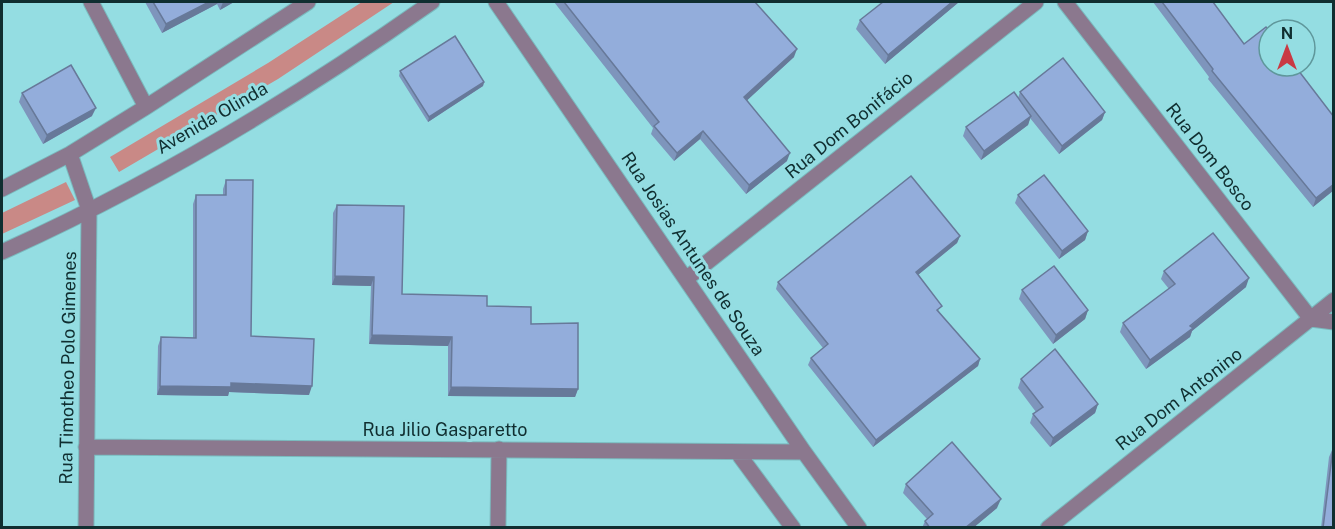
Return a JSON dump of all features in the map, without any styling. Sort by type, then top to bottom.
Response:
[{"type":"street","points":[[91,2],[146,108]]},
{"type":"street","points":[[2,189],[70,154],[146,108],[308,2]]},
{"type":"street","name":"Avenida Olinda","points":[[2,252],[89,210],[294,95],[432,2]]},
{"type":"street","name":"Rua Josias Antunes de Souza","points":[[496,2],[804,452],[859,528]]},
{"type":"street","name":"Rua Dom Bonifácio","points":[[686,279],[1036,2]]},
{"type":"street","name":"Rua Dom Bosco","points":[[1065,2],[1311,319]]},
{"type":"street","name":"Rua Timotheo Polo Gimenes","points":[[70,154],[89,210],[86,528]]},
{"type":"street","name":"Rua Dom Antonino","points":[[1048,528],[1334,300]]},
{"type":"street","points":[[1311,319],[1334,322]]},
{"type":"street","name":"Rua Jilio Gasparetto","points":[[86,447],[804,452]]},
{"type":"street","points":[[498,528],[499,450]]},
{"type":"street","points":[[737,452],[793,528]]},
{"type":"shaded area","points":[[362,2],[394,2],[278,79],[119,172],[110,157],[268,63]]},
{"type":"shaded area","points":[[66,182],[75,200],[2,234],[2,213]]},
{"type":"building","points":[[153,2],[209,2],[166,24]]},
{"type":"building","points":[[564,2],[755,2],[797,49],[744,97],[790,153],[749,185],[703,131],[677,153],[654,126],[659,122]]},
{"type":"building","points":[[883,2],[952,2],[888,55],[860,20]]},
{"type":"building","points":[[1162,2],[1213,2],[1244,44],[1257,34],[1257,78],[1304,78],[1334,117],[1334,184],[1316,198],[1212,71],[1213,69]]},
{"type":"building","points":[[455,36],[484,82],[429,117],[400,71]]},
{"type":"building","points":[[1063,58],[1105,112],[1062,146],[1020,92]]},
{"type":"building","points":[[71,65],[96,108],[47,135],[22,93]]},
{"type":"building","points":[[1014,92],[1031,116],[984,151],[966,127]]},
{"type":"building","points":[[1044,175],[1088,231],[1062,251],[1018,195]]},
{"type":"building","points":[[911,176],[960,236],[916,272],[942,306],[937,310],[980,359],[876,440],[811,358],[828,344],[778,282]]},
{"type":"building","points":[[226,180],[253,180],[251,336],[314,339],[312,386],[231,383],[231,387],[160,386],[161,337],[196,338],[196,195],[226,195]]},
{"type":"building","points":[[337,205],[404,206],[402,294],[487,296],[487,306],[531,307],[531,324],[578,323],[578,389],[451,387],[452,337],[372,335],[374,277],[335,276]]},
{"type":"building","points":[[1213,233],[1249,278],[1190,326],[1193,328],[1150,360],[1123,323],[1175,284],[1164,271]]},
{"type":"building","points":[[1054,266],[1088,310],[1056,335],[1022,290]]},
{"type":"building","points":[[1055,349],[1098,404],[1053,438],[1033,414],[1043,407],[1021,379]]},
{"type":"building","points":[[952,442],[1001,499],[965,528],[930,528],[925,521],[933,514],[906,484]]},
{"type":"building","points":[[1333,448],[1334,528],[1323,528]]}]
